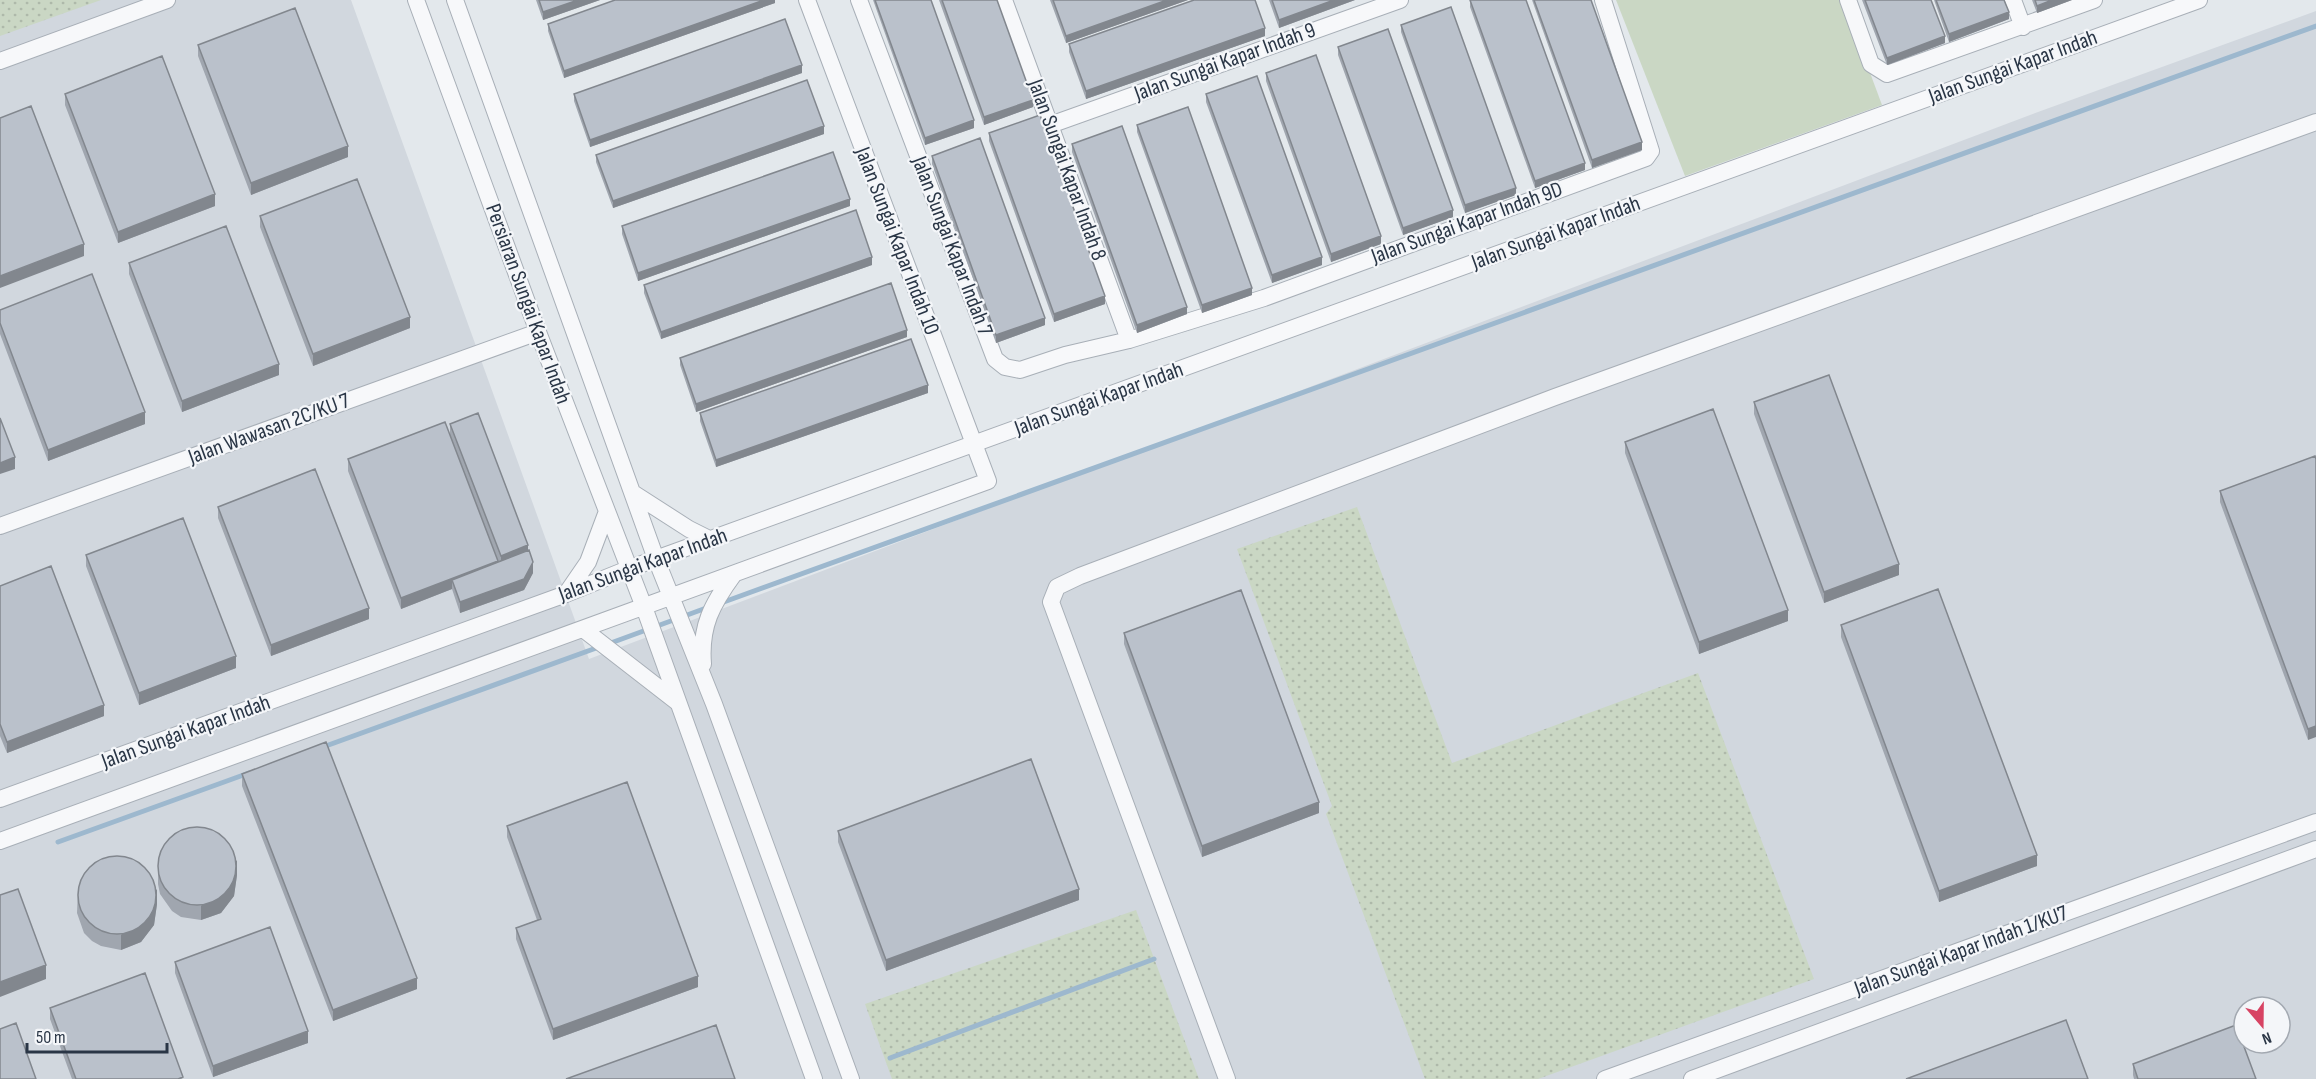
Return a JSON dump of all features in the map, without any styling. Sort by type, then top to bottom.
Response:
[{"type":"street","points":[[0,61],[167,0]]},
{"type":"street","name":"Persiaran Sungai Kapar Indah","points":[[416,0],[606,514],[646,613],[814,1079]]},
{"type":"street","name":"Persiaran Sungai Kapar Indah","points":[[455,0],[656,559],[704,678]]},
{"type":"street","name":"Jalan Sungai Kapar Indah 10","points":[[807,0],[988,481]]},
{"type":"street","name":"Jalan Sungai Kapar Indah 7","points":[[859,0],[995,359],[1005,367],[1020,370],[1065,355],[1129,340]]},
{"type":"street","name":"Jalan Sungai Kapar Indah 8","points":[[1004,0],[1129,340]]},
{"type":"street","name":"Jalan Sungai Kapar Indah 9","points":[[1050,125],[1400,0]]},
{"type":"street","name":"Jalan Sungai Kapar Indah 9D","points":[[1129,340],[1264,298],[1646,158],[1651,151],[1649,142],[1603,0]]},
{"type":"street","points":[[1848,0],[1871,64],[1887,74],[2094,0]]},
{"type":"street","points":[[2013,0],[2023,27]]},
{"type":"street","name":"Jalan Sungai Kapar Indah","points":[[0,799],[2199,0]]},
{"type":"street","points":[[1227,1079],[1051,602],[1058,587],[1091,572],[1555,397],[2316,122]]},
{"type":"street","name":"Jalan Wawasan 2C/KU 7","points":[[0,526],[538,332]]},
{"type":"street","name":"Jalan Sungai Kapar Indah","points":[[0,841],[583,629],[646,613],[674,603],[734,574],[988,481]]},
{"type":"street","points":[[633,494],[711,540]]},
{"type":"street","points":[[566,594],[588,562],[606,514]]},
{"type":"street","points":[[734,574],[716,599],[706,622],[701,648],[704,678],[851,1079]]},
{"type":"street","points":[[583,629],[678,703]]},
{"type":"street","name":"Jalan Sungai Kapar Indah 1/KU7","points":[[1605,1079],[2316,822]]},
{"type":"street","name":"Jalan Sungai Kapar Indah 1/KU7","points":[[1692,1079],[2316,849]]},
{"type":"shaded area","points":[[0,0],[351,0],[589,659],[2038,112],[2316,11],[2316,1079],[0,1079]]},
{"type":"green space","points":[[0,0],[101,0],[0,36]]},
{"type":"green space","points":[[1616,0],[1843,0],[1882,105],[1685,176]]},
{"type":"green space","points":[[1357,507],[1452,763],[1698,673],[1814,979],[1538,1079],[1425,1079],[1326,814],[1332,806],[1237,549]]},
{"type":"green space","points":[[1136,910],[1199,1079],[892,1079],[865,1004]]},
{"type":"building","points":[[539,0],[578,0],[543,12]]},
{"type":"building","points":[[615,0],[764,0],[564,71],[548,24]]},
{"type":"building","points":[[875,0],[931,0],[974,120],[925,138]]},
{"type":"building","points":[[942,0],[997,0],[1033,100],[984,117]]},
{"type":"building","points":[[1053,0],[1167,0],[1066,36]]},
{"type":"building","points":[[1194,0],[1255,0],[1265,28],[1086,91],[1069,44]]},
{"type":"building","points":[[1272,0],[1334,0],[1279,20]]},
{"type":"building","points":[[1470,0],[1526,0],[1585,163],[1535,181]]},
{"type":"building","points":[[1534,0],[1591,0],[1642,142],[1592,160]]},
{"type":"building","points":[[1865,0],[1931,0],[1945,36],[1887,58]]},
{"type":"building","points":[[1936,0],[2004,0],[2009,12],[1949,34]]},
{"type":"building","points":[[2035,0],[2052,0],[2037,6]]},
{"type":"building","points":[[1451,7],[1516,188],[1465,205],[1401,25]]},
{"type":"building","points":[[295,8],[348,146],[251,183],[198,45]]},
{"type":"building","points":[[785,19],[802,65],[590,140],[574,94]]},
{"type":"building","points":[[1388,29],[1453,210],[1403,228],[1338,47]]},
{"type":"building","points":[[1316,55],[1381,236],[1331,254],[1266,73]]},
{"type":"building","points":[[162,56],[215,194],[118,232],[65,94]]},
{"type":"building","points":[[1257,76],[1322,257],[1272,275],[1206,94]]},
{"type":"building","points":[[807,80],[824,126],[613,201],[596,155]]},
{"type":"building","points":[[31,106],[84,244],[0,276],[0,118]]},
{"type":"building","points":[[1188,107],[1252,288],[1202,305],[1137,125]]},
{"type":"building","points":[[1040,115],[1105,296],[1054,314],[989,133]]},
{"type":"building","points":[[1122,126],[1187,307],[1137,325],[1072,144]]},
{"type":"building","points":[[980,138],[1045,318],[996,335],[932,156]]},
{"type":"building","points":[[833,152],[850,199],[638,273],[622,226]]},
{"type":"building","points":[[357,179],[410,317],[313,354],[260,216]]},
{"type":"building","points":[[856,210],[872,257],[661,332],[644,285]]},
{"type":"building","points":[[226,226],[279,364],[182,401],[129,263]]},
{"type":"building","points":[[92,274],[145,412],[48,450],[0,323],[0,310]]},
{"type":"building","points":[[891,283],[907,330],[696,404],[680,358]]},
{"type":"building","points":[[911,339],[928,385],[716,460],[700,413]]},
{"type":"building","points":[[1829,375],[1899,564],[1824,592],[1754,402]]},
{"type":"building","points":[[1713,409],[1788,610],[1699,642],[1625,442]]},
{"type":"building","points":[[478,413],[528,545],[501,556],[450,424]]},
{"type":"building","points":[[0,418],[15,457],[0,463]]},
{"type":"building","points":[[445,422],[498,561],[401,598],[348,459]]},
{"type":"building","points":[[2315,456],[2316,726],[2308,729],[2220,491]]},
{"type":"building","points":[[315,469],[369,608],[271,645],[218,507]]},
{"type":"building","points":[[183,518],[236,656],[139,693],[86,555]]},
{"type":"building","points":[[529,550],[533,562],[524,579],[460,602],[452,580]]},
{"type":"building","points":[[51,566],[104,705],[7,742],[0,724],[0,586]]},
{"type":"building","points":[[1938,589],[2037,855],[1939,891],[1841,625]]},
{"type":"building","points":[[1241,590],[1319,802],[1202,846],[1124,633]]},
{"type":"building","points":[[326,742],[417,978],[333,1010],[242,774]]},
{"type":"building","points":[[1031,759],[1079,889],[886,960],[838,831]]},
{"type":"building","points":[[627,782],[698,976],[553,1029],[516,928],[541,919],[507,826]]},
{"type":"building","points":[[189,827],[205,827],[219,833],[230,844],[236,858],[236,874],[230,888],[219,899],[205,905],[189,905],[175,899],[164,888],[158,874],[158,858],[164,844],[175,833]]},
{"type":"building","points":[[109,856],[125,856],[139,862],[150,873],[156,887],[156,903],[150,917],[139,928],[125,934],[109,934],[95,928],[84,917],[78,903],[78,887],[84,873],[95,862]]},
{"type":"building","points":[[18,889],[46,965],[0,982],[0,895]]},
{"type":"building","points":[[270,927],[308,1031],[213,1066],[175,962]]},
{"type":"building","points":[[145,973],[183,1077],[178,1079],[76,1079],[50,1008]]},
{"type":"building","points":[[2066,1020],[2088,1079],[1906,1079]]},
{"type":"building","points":[[16,1023],[36,1079],[0,1079],[0,1029]]},
{"type":"building","points":[[716,1025],[735,1079],[566,1079]]},
{"type":"building","points":[[2232,1027],[2232,1055],[2247,1055],[2256,1079],[2138,1079],[2133,1064]]},
{"type":"waterway","points":[[721,603],[2316,26]]},
{"type":"waterway","points":[[608,644],[709,607]]},
{"type":"waterway","points":[[323,747],[599,647]]},
{"type":"waterway","points":[[58,842],[249,773]]},
{"type":"waterway","points":[[890,1058],[1154,959]]}]
